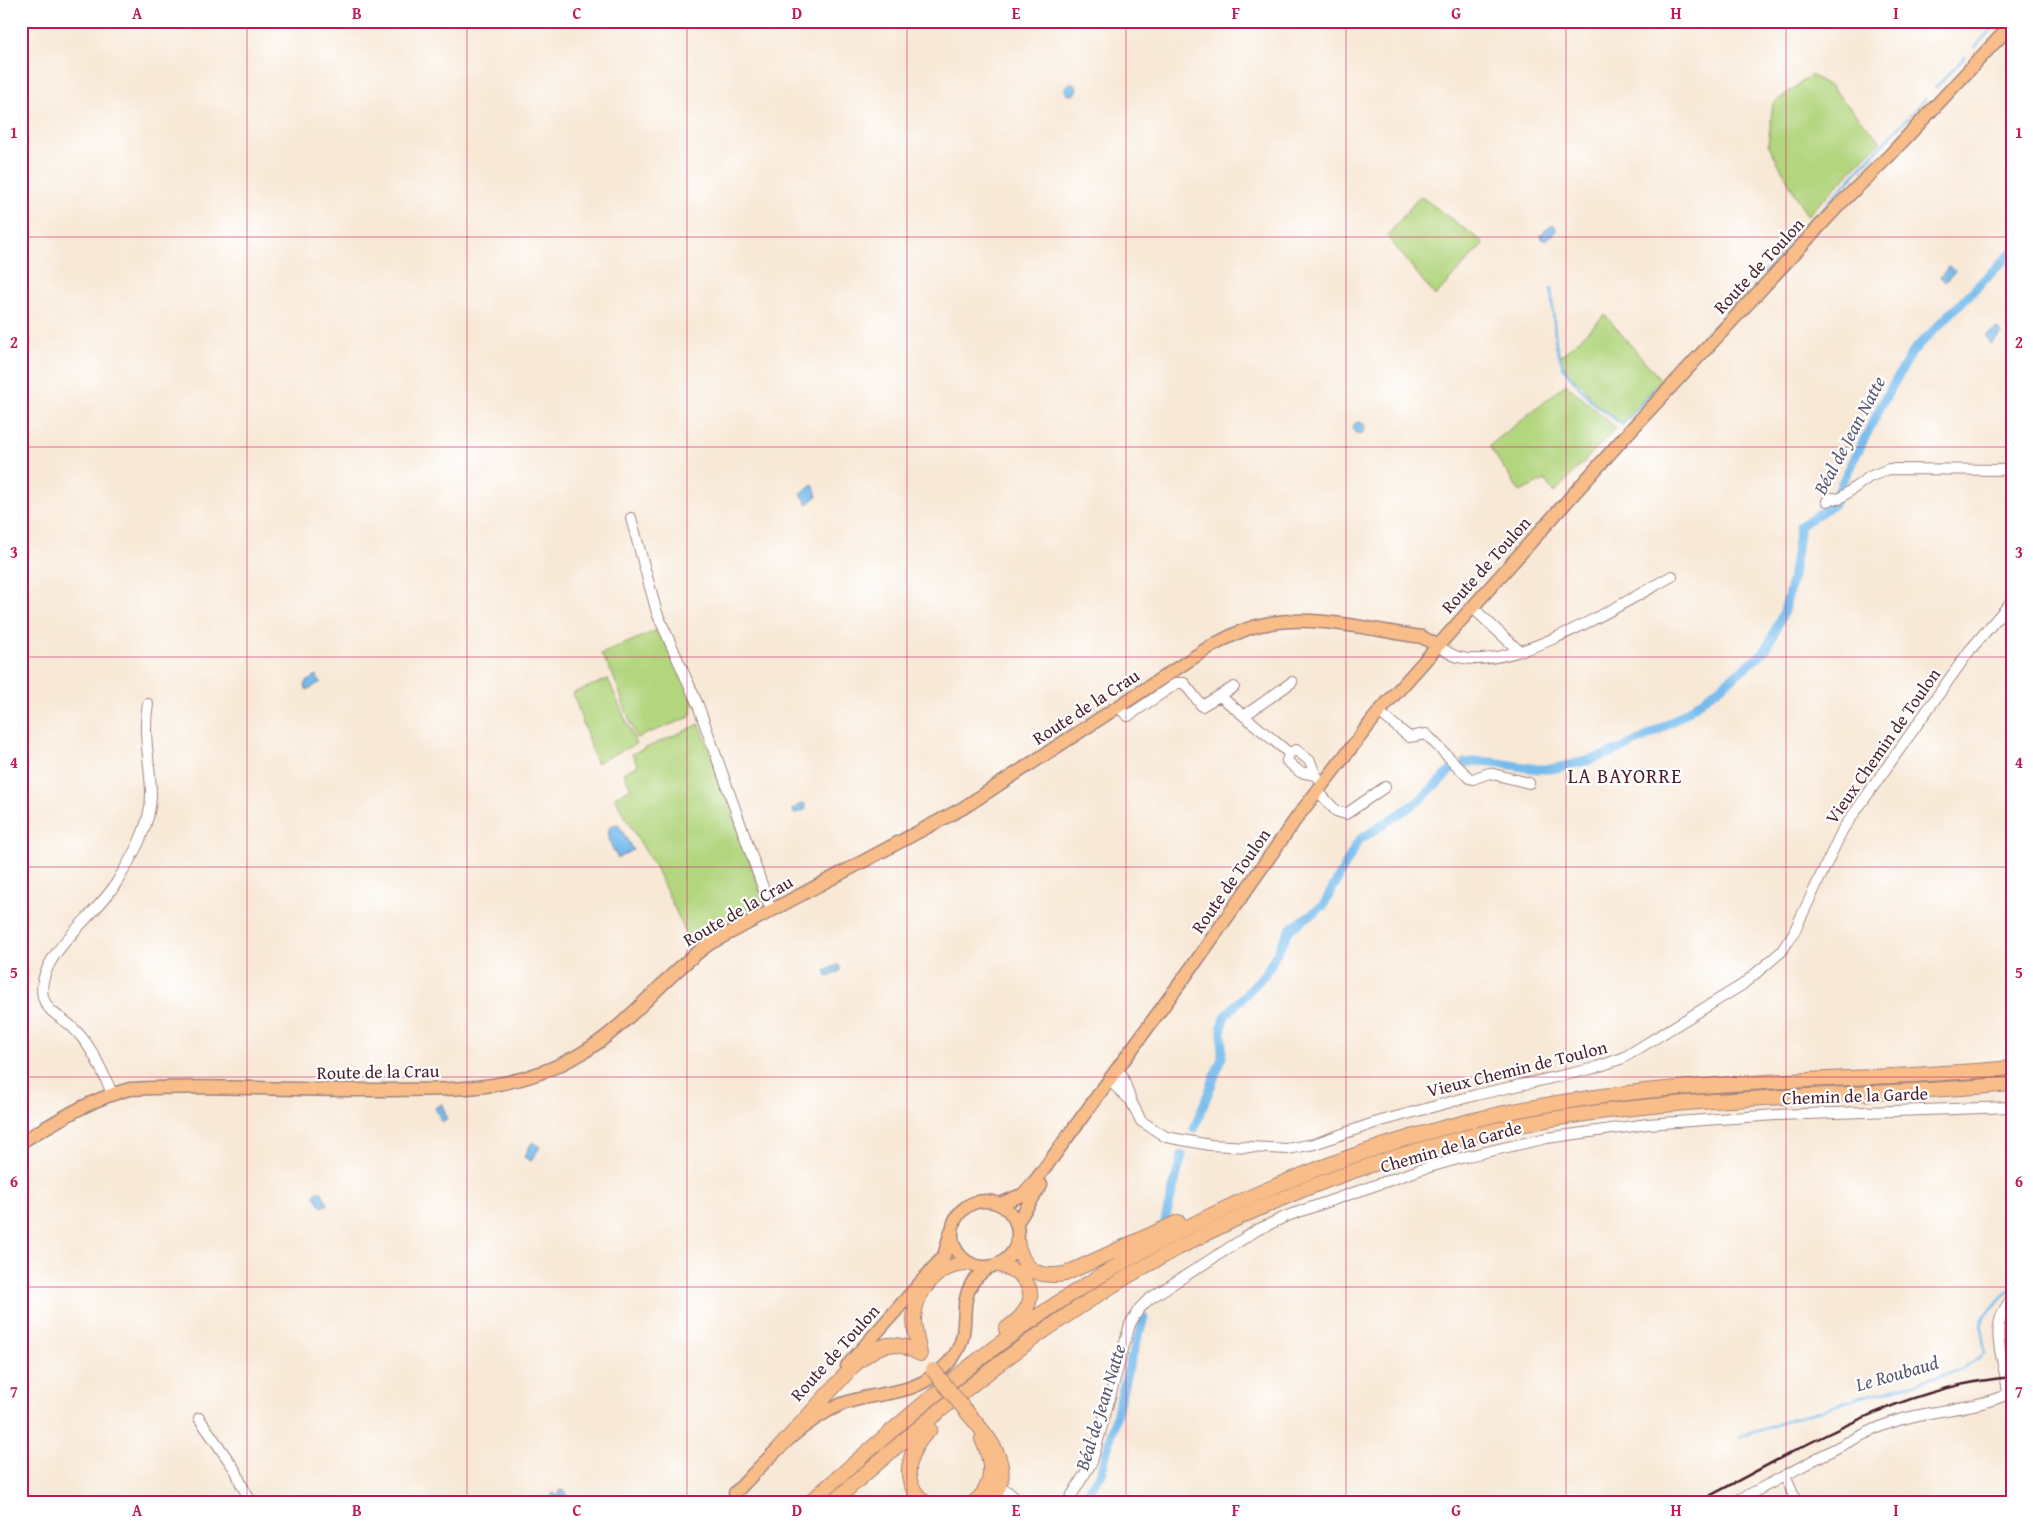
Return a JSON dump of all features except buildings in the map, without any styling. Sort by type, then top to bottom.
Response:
[{"type":"highway","points":[[1018,1241],[1021,1256],[1032,1270],[1048,1275],[1065,1274],[1259,1186],[1451,1126],[1587,1098],[1679,1087],[2012,1068]]},
{"type":"highway","points":[[832,1503],[962,1393],[1065,1316],[1125,1278],[1254,1212],[1364,1169],[1455,1140],[1537,1122],[1674,1103],[2012,1084]]},
{"type":"highway","points":[[809,1503],[884,1437],[974,1363],[1072,1294],[1177,1232],[1316,1168]]},
{"type":"highway","points":[[926,1503],[911,1484],[910,1460],[919,1441],[946,1415],[1010,1365],[1077,1317],[1254,1212]]},
{"type":"highway","points":[[920,1354],[914,1317],[921,1295],[941,1270],[949,1266],[968,1264]]},
{"type":"highway","points":[[798,1503],[899,1414],[1021,1317],[1030,1298],[1026,1281],[1013,1269],[993,1266]]},
{"type":"highway","points":[[921,1283],[915,1294],[909,1318],[910,1336],[920,1354],[994,1443],[998,1452],[1001,1471],[993,1495],[973,1503]]},
{"type":"highway","points":[[780,1447],[852,1367],[869,1353],[890,1344],[901,1344],[920,1354]]},
{"type":"highway","points":[[967,1412],[988,1451],[993,1495]]},
{"type":"main road","name":"Route de Toulon","points":[[1840,204],[1883,151],[2003,21]]},
{"type":"main road","name":"Route de Toulon","points":[[1016,1224],[1027,1205],[1318,782],[1458,622],[1840,204],[1889,156],[2012,24]]},
{"type":"main road","name":"Route de la Crau","points":[[21,1142],[85,1106],[112,1094],[130,1089],[304,1091],[445,1089],[481,1087],[526,1080],[554,1069],[580,1055],[608,1035],[689,958],[722,936],[964,808],[1208,648],[1237,632],[1259,625],[1296,620],[1422,638],[1438,646]]},
{"type":"main road","points":[[1422,638],[1458,622]]},
{"type":"main road","name":"Route de Toulon","points":[[1000,1204],[1024,1194],[1036,1180],[1114,1079],[1126,1056],[1187,973]]},
{"type":"main road","points":[[984,1201],[1000,1204],[1013,1216],[1016,1224],[1018,1241],[1007,1260],[993,1266],[968,1264],[955,1250],[951,1231],[960,1211],[968,1205],[984,1201]]},
{"type":"main road","name":"Route de Toulon","points":[[731,1498],[944,1256],[951,1231]]},
{"type":"main road","name":"Route de Toulon","points":[[731,1498],[780,1447],[811,1423],[840,1405],[915,1388],[942,1369],[956,1354],[963,1336],[969,1289],[976,1278],[993,1266]]},
{"type":"street","points":[[1832,499],[1869,477],[1890,469],[2012,470]]},
{"type":"street","points":[[631,518],[657,613],[698,705],[771,910]]},
{"type":"street","points":[[1438,646],[1459,657],[1476,658],[1503,655],[1549,641],[1595,619],[1672,576]]},
{"type":"street","name":"Vieux Chemin de Toulon","points":[[1114,1079],[1131,1101],[1141,1121],[1166,1138],[1210,1145],[1286,1149],[1314,1144],[1374,1123],[1476,1095],[1591,1069],[1622,1058],[1742,985],[1781,952],[1793,934],[1843,829],[1970,650],[2012,601]]},
{"type":"street","points":[[1472,607],[1518,650]]},
{"type":"street","points":[[1244,716],[1292,682]]},
{"type":"street","points":[[1118,707],[1128,716],[1177,683],[1184,683],[1202,706],[1234,687]]},
{"type":"street","points":[[1220,696],[1289,753],[1287,761],[1300,772],[1318,782],[1336,810],[1346,814],[1385,787]]},
{"type":"street","points":[[112,1094],[90,1047],[71,1026],[49,1010],[43,997],[43,985],[51,962],[60,949],[114,887],[145,825],[151,795],[146,726],[148,704]]},
{"type":"street","points":[[1379,712],[1409,736],[1426,734],[1469,778],[1473,779],[1488,773],[1529,783]]},
{"type":"street","name":"Chemin de la Garde","points":[[1067,1503],[1092,1462],[1130,1324],[1139,1308],[1149,1299],[1222,1251],[1257,1230],[1287,1216],[1419,1170],[1468,1156],[1548,1138],[1602,1129],[1776,1115],[2012,1107]]},
{"type":"street","points":[[1732,1503],[1882,1426],[1908,1417],[2010,1399],[2000,1350],[1998,1324],[2003,1309],[2012,1299]]},
{"type":"street","points":[[199,1418],[236,1471],[252,1503]]},
{"type":"street","points":[[1785,1476],[1797,1503]]},
{"type":"street","points":[[993,1495],[1021,1503]]},
{"type":"green space","points":[[1811,75],[1831,87],[1881,141],[1807,216],[1768,144],[1773,104]]},
{"type":"green space","points":[[1420,196],[1484,243],[1435,296],[1387,236]]},
{"type":"green space","points":[[1605,315],[1661,380],[1623,423],[1592,401],[1584,387],[1570,375],[1559,358]]},
{"type":"green space","points":[[1566,384],[1616,428],[1554,493],[1545,480],[1520,492],[1489,446]]},
{"type":"green space","points":[[660,629],[694,700],[690,717],[636,738],[613,675],[601,654]]},
{"type":"green space","points":[[608,679],[636,744],[596,763],[573,693]]},
{"type":"green space","points":[[700,724],[766,906],[693,948],[656,869],[615,797],[631,788],[623,773],[638,766],[632,754]]},
{"type":"water","points":[[1069,83],[1073,83],[1077,89],[1073,95],[1069,95],[1065,91],[1065,87]]},
{"type":"water","points":[[1552,225],[1555,226],[1557,231],[1546,240],[1542,239],[1541,234]]},
{"type":"water","points":[[1950,266],[1955,271],[1945,282],[1940,277]]},
{"type":"water","points":[[1997,328],[2002,334],[1990,344],[1986,336]]},
{"type":"water","points":[[1361,422],[1364,423],[1364,433],[1357,434],[1354,433],[1353,426],[1354,423]]},
{"type":"water","points":[[813,484],[817,496],[808,504],[801,494]]},
{"type":"water","points":[[316,675],[321,682],[307,690],[304,684]]},
{"type":"water","points":[[802,803],[805,804],[806,809],[794,814],[793,809]]},
{"type":"water","points":[[618,824],[633,850],[618,858],[609,838],[609,830],[610,826]]},
{"type":"water","points":[[837,965],[840,966],[840,971],[828,977],[825,971]]},
{"type":"water","points":[[442,1104],[447,1119],[442,1122],[435,1108]]},
{"type":"water","points":[[532,1142],[540,1147],[531,1161],[524,1157]]},
{"type":"water","points":[[317,1191],[321,1191],[328,1204],[322,1207],[314,1194]]},
{"type":"water","points":[[561,1489],[567,1493],[561,1503],[550,1499],[553,1493],[558,1496]]},
{"type":"waterway","points":[[1975,47],[1999,21]]},
{"type":"waterway","points":[[1935,88],[1965,57]]},
{"type":"waterway","points":[[1751,285],[1925,99]]},
{"type":"waterway","name":"Béal de Jean Natte","points":[[1465,763],[1486,762],[1527,768],[1551,769],[1600,757],[1625,747],[1672,721],[1717,690],[1759,656],[1767,648],[1784,611],[1792,581],[1800,526],[1834,504],[1838,491],[1883,402],[1913,351],[2012,252]]},
{"type":"waterway","points":[[1551,289],[1556,345],[1564,369],[1593,403],[1622,425],[1744,293]]},
{"type":"waterway","name":"Béal de Jean Natte","points":[[1194,1129],[1222,1058],[1222,1025],[1225,1016],[1266,973],[1290,929],[1323,906],[1359,840],[1419,801],[1454,767]]},
{"type":"waterway","name":"Béal de Jean Natte","points":[[1165,1220],[1182,1155]]},
{"type":"waterway","name":"Le Roubaud","points":[[1739,1437],[1858,1398],[1961,1370],[1985,1353],[1981,1325],[1986,1314],[2012,1288]]},
{"type":"waterway","name":"Béal de Jean Natte","points":[[1081,1503],[1102,1471],[1128,1369],[1144,1318]]},
{"type":"railway","points":[[1696,1503],[1809,1443],[1888,1407],[1928,1393],[1970,1383],[2012,1377]]},
{"type":"district","name":"LA BAYORRE","points":[[1625,776]]}]
